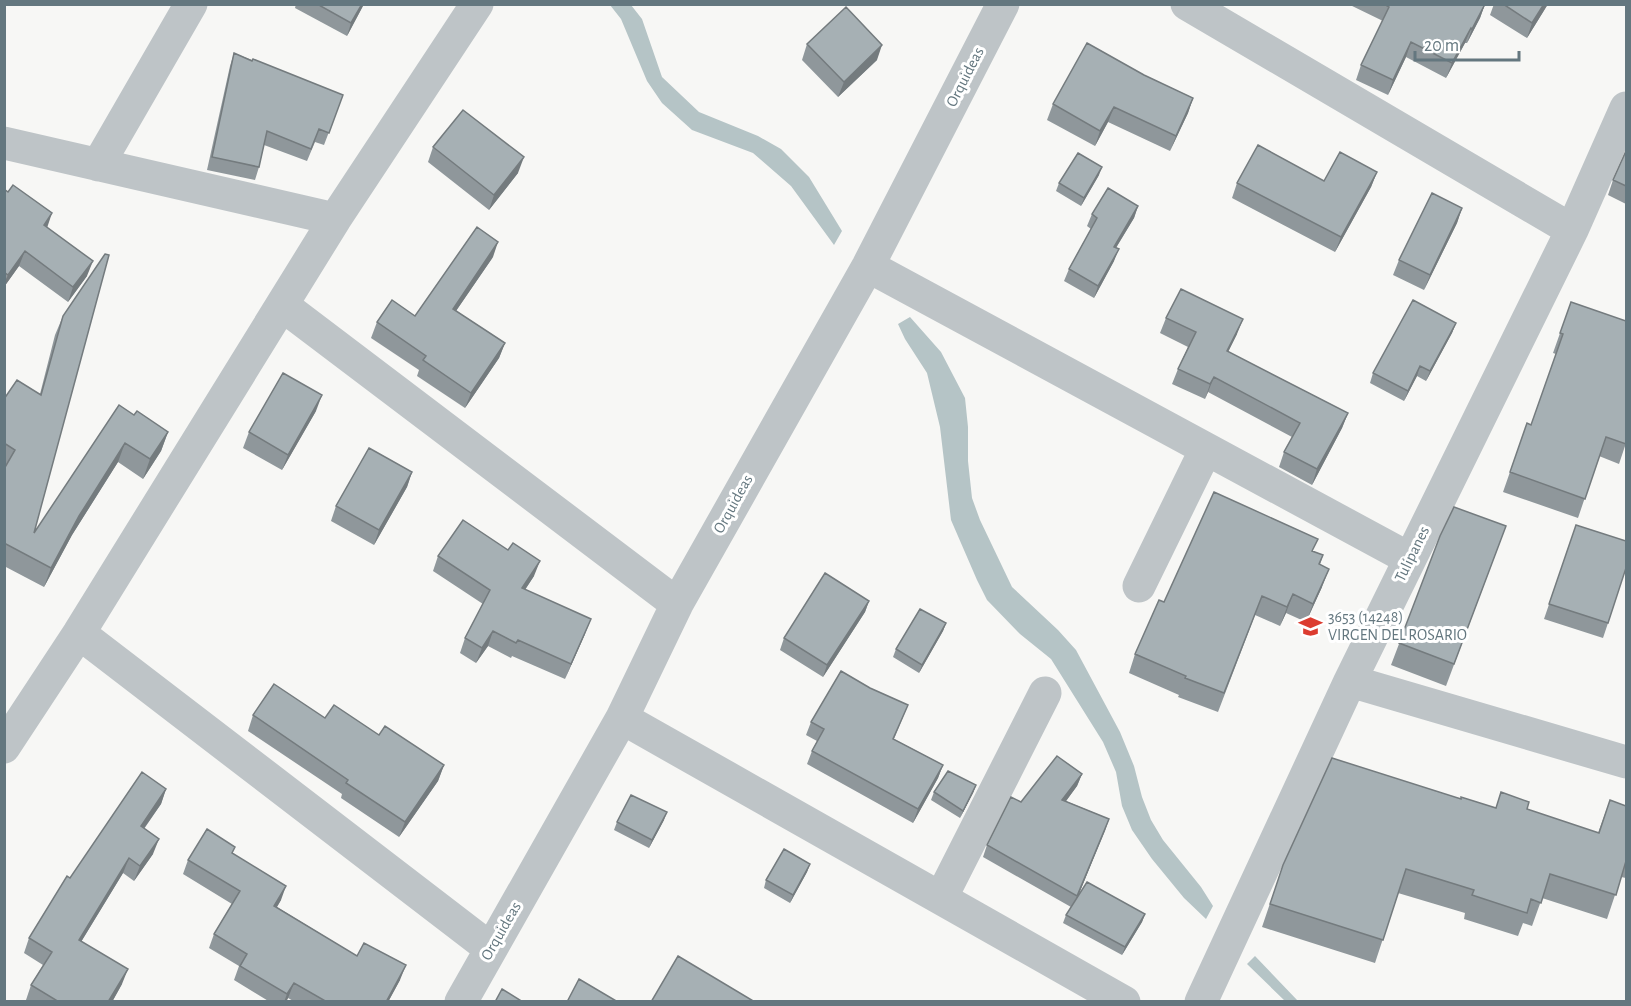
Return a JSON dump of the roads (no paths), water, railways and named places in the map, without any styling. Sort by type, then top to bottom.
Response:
[{"type":"street","points":[[98,165],[191,4]]},
{"type":"street","points":[[4,747],[79,633],[335,219],[477,4]]},
{"type":"street","name":"Orquideas","points":[[461,1002],[622,718],[677,604],[868,266],[1003,4]]},
{"type":"street","points":[[1187,4],[1572,230]]},
{"type":"street","name":"Tulipanes","points":[[1201,1002],[1350,681],[1572,230],[1626,108]]},
{"type":"street","points":[[4,143],[335,219]]},
{"type":"street","points":[[868,266],[1410,560]]},
{"type":"street","points":[[282,304],[677,604]]},
{"type":"street","points":[[1139,586],[1206,449]]},
{"type":"street","points":[[79,633],[491,949]]},
{"type":"street","points":[[1350,681],[1626,762]]},
{"type":"street","points":[[941,898],[1045,693]]},
{"type":"street","points":[[622,718],[1124,1002]]},
{"type":"place","name":"3653 (14248) VIRGEN DEL ROSARIO","points":[[1310,626]]}]
